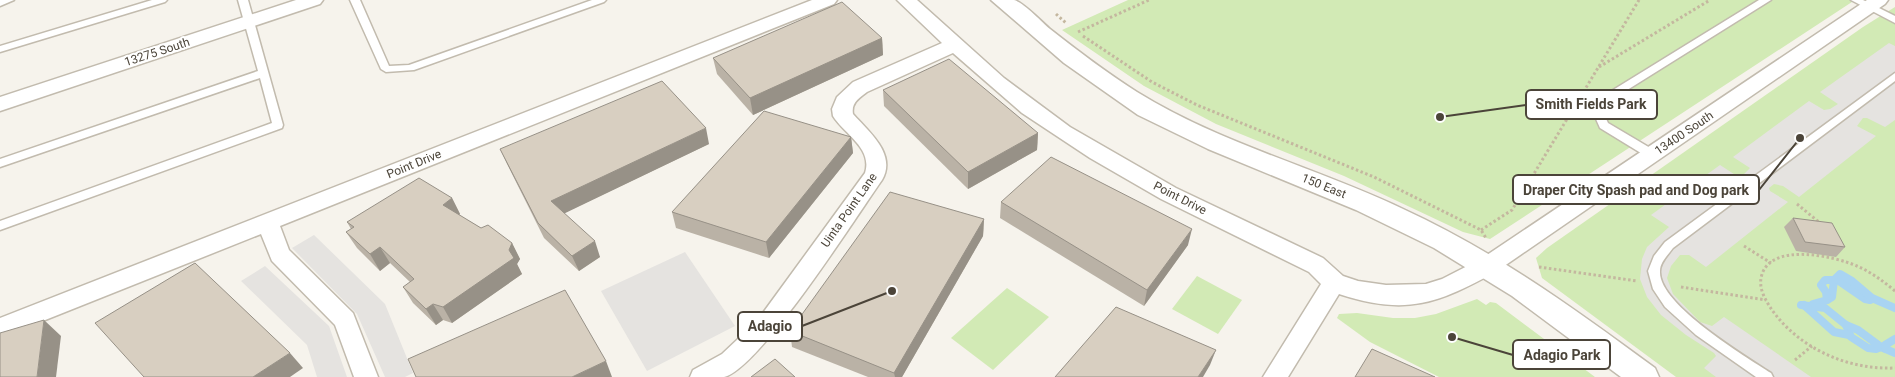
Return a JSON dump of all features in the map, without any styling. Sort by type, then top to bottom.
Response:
[{"type":"street","name":"13275 South","points":[[0,104],[314,0]]},
{"type":"street","name":"Point Drive","points":[[0,328],[828,0]]},
{"type":"street","name":"Point Drive","points":[[906,0],[1029,107],[1071,137],[1128,172],[1315,264],[1334,282],[1374,294],[1435,292],[1489,265]]},
{"type":"street","name":"150 East","points":[[1002,0],[1069,57],[1107,84],[1148,109],[1224,146],[1385,212],[1489,265],[1644,377]]},
{"type":"street","name":"13400 South","points":[[1489,265],[1653,155],[1868,2]]},
{"type":"street","name":"Uinta Point Lane","points":[[702,377],[731,361],[760,334],[875,175],[878,169],[877,157],[843,116],[842,109],[847,97],[860,87],[956,45]]},
{"type":"street","points":[[267,222],[280,255],[345,320],[366,377]]},
{"type":"street","points":[[1275,377],[1334,282]]},
{"type":"lane","points":[[0,3],[9,0]]},
{"type":"lane","points":[[0,49],[162,0]]},
{"type":"lane","points":[[0,226],[278,125],[243,0]]},
{"type":"lane","points":[[355,0],[386,69],[410,68],[601,0]]},
{"type":"lane","points":[[1653,155],[1604,124],[1597,110],[1604,100],[1766,0]]},
{"type":"lane","points":[[1868,2],[1895,20]]},
{"type":"lane","points":[[0,163],[264,73]]},
{"type":"lane","points":[[1766,377],[1674,310],[1659,291],[1653,274],[1657,259],[1669,245],[1895,76]]},
{"type":"path","points":[[1078,32],[1149,0]]},
{"type":"path","points":[[1481,230],[1512,210],[1640,0]]},
{"type":"path","points":[[1702,0],[1709,1]]},
{"type":"path","points":[[1598,68],[1709,1]]},
{"type":"path","points":[[1052,11],[1078,32],[1153,82],[1203,108],[1256,132],[1338,162],[1410,194],[1481,230],[1486,238]]},
{"type":"path","points":[[1796,204],[1816,218],[1823,226]]},
{"type":"path","points":[[1744,246],[1771,263]]},
{"type":"path","points":[[1895,290],[1875,276],[1839,260],[1804,254],[1790,255],[1771,263],[1762,274],[1762,285],[1766,300],[1773,312],[1787,328],[1812,346],[1850,364],[1872,368],[1895,368]]},
{"type":"path","points":[[1838,254],[1839,260]]},
{"type":"path","points":[[1794,360],[1812,346]]},
{"type":"green space","points":[[1128,0],[1855,0],[1490,239],[1463,232],[1344,176],[1216,124],[1144,86],[1062,30]]},
{"type":"green space","points":[[1895,7],[1895,377],[1676,377],[1542,278],[1536,258],[1547,248],[1863,27]]},
{"type":"green space","points":[[1197,276],[1242,300],[1218,334],[1172,309]]},
{"type":"green space","points":[[1007,288],[1049,317],[993,370],[951,338]]},
{"type":"green space","points":[[1477,299],[1486,305],[1490,302],[1496,303],[1595,377],[1439,377],[1370,342],[1337,318],[1339,314],[1357,313],[1393,318],[1415,318],[1436,314]]},
{"type":"shaded area","points":[[1889,43],[1895,46],[1895,120],[1885,127],[1867,118],[1863,118],[1857,126],[1876,136],[1799,197],[1783,186],[1774,184],[1769,188],[1770,191],[1788,202],[1706,267],[1689,255],[1680,255],[1671,266],[1667,278],[1673,294],[1700,322],[1712,326],[1724,317],[1811,377],[1716,377],[1704,368],[1716,356],[1714,353],[1686,335],[1661,315],[1647,297],[1640,279],[1642,259],[1647,247],[1669,227],[1651,215],[1720,165],[1737,176],[1743,175],[1750,168],[1733,157],[1809,101],[1824,110],[1838,104],[1820,92]]},
{"type":"shaded area","points":[[314,235],[385,304],[413,373],[405,377],[385,377],[357,314],[292,248]]},
{"type":"shaded area","points":[[685,252],[735,326],[647,371],[601,291]]},
{"type":"shaded area","points":[[265,266],[329,326],[347,377],[317,377],[307,345],[241,281]]},
{"type":"building","points":[[842,2],[882,38],[750,98],[713,58]]},
{"type":"building","points":[[949,59],[1038,133],[968,172],[883,90]]},
{"type":"building","points":[[662,81],[706,128],[551,201],[595,241],[572,256],[538,223],[500,149]]},
{"type":"building","points":[[764,111],[851,137],[766,242],[672,212]]},
{"type":"building","points":[[1051,157],[1192,229],[1147,290],[1001,202]]},
{"type":"building","points":[[419,178],[452,198],[443,205],[481,228],[488,225],[512,243],[509,250],[514,258],[443,307],[433,304],[426,309],[403,287],[414,279],[380,247],[370,254],[346,232],[354,227],[347,222]]},
{"type":"building","points":[[890,192],[984,219],[894,373],[790,331]]},
{"type":"building","points":[[1793,218],[1832,223],[1845,247],[1805,242]]},
{"type":"building","points":[[195,263],[290,353],[253,377],[144,377],[95,323]]},
{"type":"building","points":[[565,290],[606,361],[572,377],[416,377],[408,359]]},
{"type":"building","points":[[1116,307],[1216,350],[1198,377],[1055,377]]},
{"type":"building","points":[[44,320],[37,377],[0,377],[0,333]]},
{"type":"building","points":[[1372,349],[1435,377],[1355,377]]},
{"type":"building","points":[[775,359],[795,377],[751,377]]},
{"type":"waterway","points":[[1834,280],[1840,274],[1852,281],[1872,298],[1895,308]]},
{"type":"waterway","points":[[1836,279],[1865,299],[1870,300]]},
{"type":"waterway","points":[[1827,300],[1826,292],[1821,285],[1825,280],[1834,280]]},
{"type":"waterway","points":[[1827,300],[1832,297],[1834,280]]},
{"type":"waterway","points":[[1813,304],[1827,300]]},
{"type":"waterway","points":[[1804,305],[1825,308],[1846,325]]},
{"type":"waterway","points":[[1804,305],[1834,332],[1849,335]]},
{"type":"waterway","points":[[1846,325],[1858,330],[1881,347]]},
{"type":"waterway","points":[[1846,325],[1851,337],[1868,348],[1876,349],[1881,347]]},
{"type":"waterway","points":[[1886,349],[1885,345],[1895,339]]},
{"type":"waterway","points":[[1881,347],[1895,353]]},
{"type":"place","name":"Smith Fields Park","points":[[1440,117]]},
{"type":"place","name":"Draper City Spash pad and Dog park","points":[[1800,138]]},
{"type":"place","name":"Adagio","points":[[892,291]]},
{"type":"place","name":"Adagio Park","points":[[1452,337]]}]
